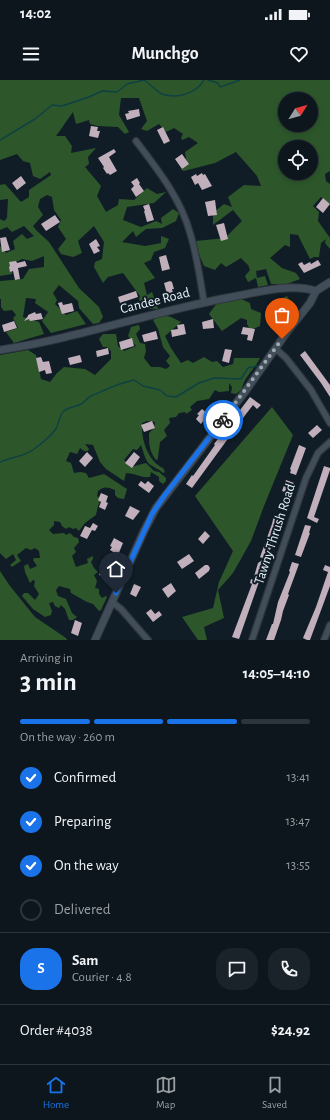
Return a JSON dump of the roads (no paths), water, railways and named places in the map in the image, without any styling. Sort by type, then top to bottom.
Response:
[{"type":"street","points":[[136,141],[167,183],[181,209],[190,233],[204,302]]},
{"type":"street","points":[[95,640],[144,531],[156,508],[310,304],[316,291],[330,282]]},
{"type":"street","name":"Candee Road","points":[[0,350],[50,341],[204,302],[287,288],[316,291]]},
{"type":"street","points":[[276,349],[286,358],[311,390],[330,423]]},
{"type":"street","name":"Tawny Thrush Road","points":[[252,640],[306,478],[318,453],[330,442]]},
{"type":"street","points":[[112,602],[122,609],[148,640]]},
{"type":"street","points":[[324,640],[330,625]]},
{"type":"waterway","points":[[0,140],[35,119],[52,105],[62,106],[102,91],[117,92],[127,84],[144,80],[162,94],[174,96],[191,92],[201,85],[204,80]]},
{"type":"waterway","points":[[208,80],[218,83],[220,87],[240,80]]},
{"type":"waterway","points":[[0,462],[30,452],[53,433],[57,428],[62,413],[79,405],[91,396],[117,385],[134,380],[143,386],[160,390],[167,396],[176,397],[199,383],[214,378],[241,379],[248,368],[257,366]]}]
